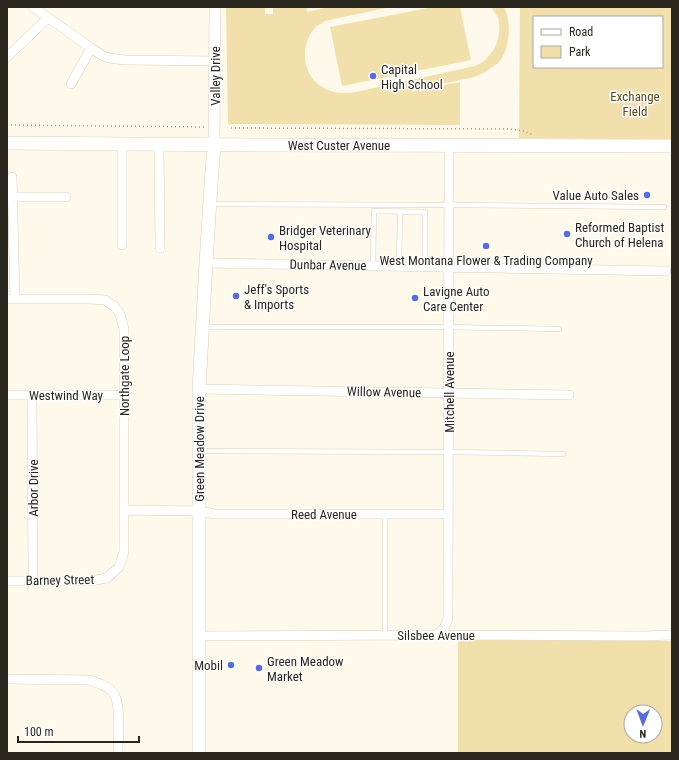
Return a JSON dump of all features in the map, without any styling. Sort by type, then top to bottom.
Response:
[{"type":"main road","name":"West Custer Avenue","points":[[7,143],[672,146]]},
{"type":"main road","name":"Green Meadow Drive","points":[[199,753],[200,389],[206,263],[214,145]]},
{"type":"street","points":[[33,7],[103,56],[115,59],[215,60]]},
{"type":"street","name":"Valley Drive","points":[[214,145],[215,7]]},
{"type":"street","points":[[7,57],[48,18]]},
{"type":"street","points":[[71,84],[91,48]]},
{"type":"street","points":[[122,144],[122,245]]},
{"type":"street","points":[[159,144],[160,248]]},
{"type":"street","name":"Mitchell Avenue","points":[[437,635],[444,628],[448,619],[449,146]]},
{"type":"street","points":[[11,299],[12,177]]},
{"type":"street","points":[[12,197],[66,197]]},
{"type":"street","name":"Dunbar Avenue","points":[[206,263],[666,271]]},
{"type":"street","name":"Northgate Loop","points":[[11,299],[105,300],[114,306],[120,314],[124,329],[124,510]]},
{"type":"street","name":"Willow Avenue","points":[[200,389],[569,395]]},
{"type":"street","name":"Westwind Way","points":[[7,395],[125,395]]},
{"type":"street","name":"Arbor Drive","points":[[32,395],[33,581]]},
{"type":"street","points":[[124,510],[200,511]]},
{"type":"street","name":"Barney Street","points":[[7,581],[90,581],[107,578],[119,567],[124,552],[124,510]]},
{"type":"street","name":"Reed Avenue","points":[[200,511],[215,514],[448,514]]},
{"type":"street","name":"Silsbee Avenue","points":[[199,636],[672,635]]},
{"type":"street","points":[[7,679],[89,680],[102,684],[115,696],[118,710],[118,753]]},
{"type":"lane","points":[[210,204],[664,207]]},
{"type":"lane","points":[[373,266],[374,211],[425,212],[424,267]]},
{"type":"lane","points":[[399,267],[400,212]]},
{"type":"lane","points":[[203,327],[449,327],[559,329]]},
{"type":"lane","points":[[199,451],[563,454]]},
{"type":"lane","points":[[384,514],[385,635]]},
{"type":"path","points":[[7,125],[204,127]]},
{"type":"path","points":[[231,128],[510,129],[523,131],[538,136]]},
{"type":"green space","points":[[226,7],[265,7],[265,14],[273,14],[273,7],[307,7],[307,12],[329,7],[390,7],[325,21],[317,26],[308,38],[305,60],[310,74],[319,85],[328,90],[339,93],[351,93],[479,64],[490,55],[498,40],[498,18],[491,7],[504,7],[507,13],[509,28],[507,44],[502,58],[498,63],[483,73],[474,77],[401,93],[460,82],[460,125],[228,124]]},
{"type":"green space","points":[[433,7],[460,7],[471,60],[342,86],[330,27]]},
{"type":"green space","name":"Exchange Field","points":[[520,7],[672,7],[672,140],[519,138]]},
{"type":"green space","points":[[458,640],[672,641],[672,753],[458,753]]},
{"type":"place","name":"Capital High School","points":[[373,76]]},
{"type":"place","name":"Value Auto Sales","points":[[647,195]]},
{"type":"place","name":"Reformed Baptist Church of Helena","points":[[567,234]]},
{"type":"place","name":"Bridger Veterinary Hospital","points":[[271,237]]},
{"type":"place","name":"West Montana Flower & Trading Company","points":[[486,246]]},
{"type":"place","name":"Jeff's Sports & Imports","points":[[236,296]]},
{"type":"place","name":"Lavigne Auto Care Center","points":[[415,298]]},
{"type":"place","name":"Mobil","points":[[231,665]]},
{"type":"place","name":"Green Meadow Market","points":[[259,668]]}]
